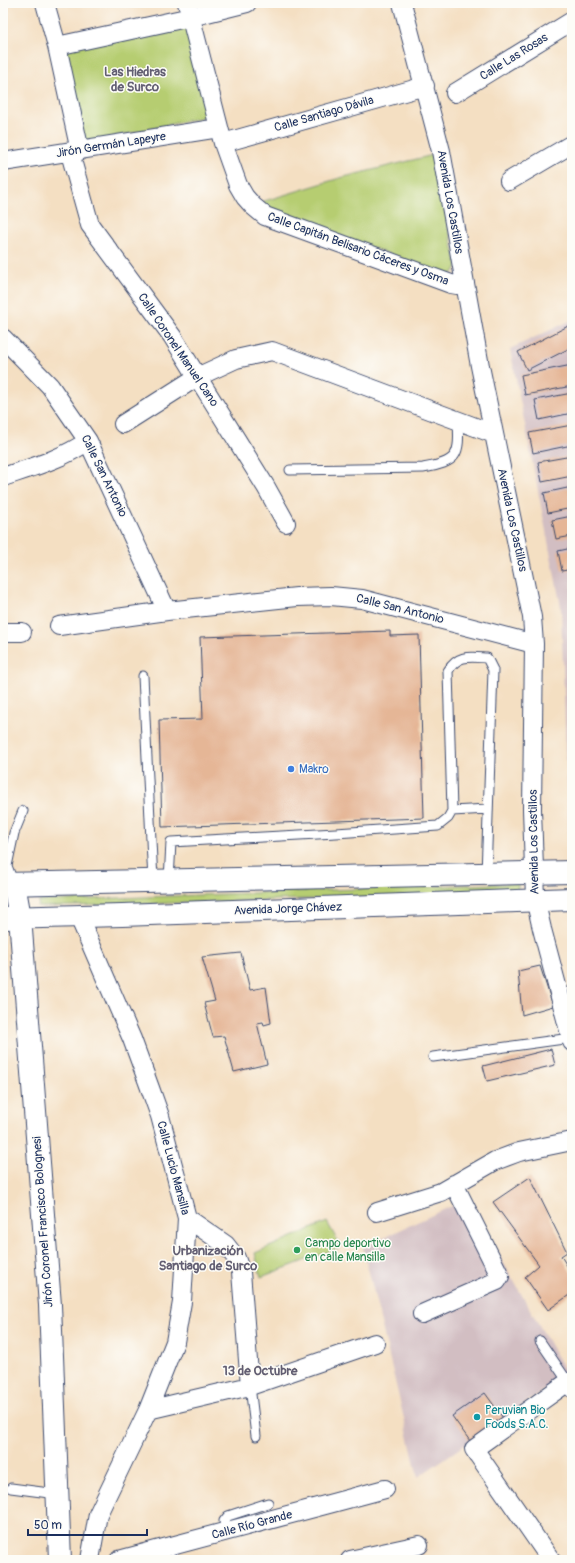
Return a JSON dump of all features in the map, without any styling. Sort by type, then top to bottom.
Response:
[{"type":"main road","points":[[8,884],[572,872]]},
{"type":"main road","name":"Jirón Coronel Francisco Bolognesi","points":[[8,884],[50,1305],[60,1560]]},
{"type":"main road","name":"Avenida Jorge Chávez","points":[[12,918],[79,917],[535,899],[572,899]]},
{"type":"street","name":"Calle Coronel Manuel Cano","points":[[45,3],[57,46],[75,152],[90,225],[172,336],[266,487],[286,523]]},
{"type":"street","points":[[57,46],[189,10],[247,3]]},
{"type":"street","name":"Avenida Los Castillos","points":[[402,3],[441,150],[464,283],[532,617],[534,644],[533,874],[535,899],[572,1040]]},
{"type":"street","name":"Calle Capitán Belisario Cáceres y Osma","points":[[189,10],[221,135],[238,185],[252,206],[265,216],[451,284],[457,285],[464,283]]},
{"type":"street","name":"Calle Las Rosas","points":[[455,93],[572,21]]},
{"type":"street","name":"Calle Santiago Dávila","points":[[221,135],[425,86]]},
{"type":"street","name":"Jirón Germán Lapeyre","points":[[3,162],[221,135]]},
{"type":"street","points":[[509,181],[572,144]]},
{"type":"street","name":"Calle San Antonio","points":[[3,338],[50,386],[88,441],[168,611]]},
{"type":"street","points":[[122,424],[197,377],[236,359],[272,351],[494,434]]},
{"type":"street","points":[[3,477],[58,458],[73,451],[88,441]]},
{"type":"street","name":"Calle San Antonio","points":[[59,626],[168,611],[297,597],[339,596],[362,599],[534,644]]},
{"type":"street","points":[[3,632],[22,632]]},
{"type":"street","name":"Calle Lucio Mansilla","points":[[79,917],[132,1039],[150,1088],[160,1116],[187,1218],[182,1302],[177,1335],[171,1355],[148,1410],[98,1514],[90,1560]]},
{"type":"street","points":[[378,1212],[440,1192],[495,1161],[519,1152],[572,1141]]},
{"type":"street","points":[[422,1314],[497,1281],[500,1276],[454,1184]]},
{"type":"street","points":[[187,1218],[226,1245],[236,1258],[241,1272],[250,1386]]},
{"type":"street","points":[[148,1410],[250,1386],[375,1343]]},
{"type":"street","points":[[551,1560],[474,1449],[570,1385]]},
{"type":"street","name":"Calle Río Grande","points":[[118,1560],[385,1489]]},
{"type":"street","points":[[350,1560],[419,1545]]},
{"type":"lane","points":[[290,470],[423,468],[443,464],[452,459],[458,449],[458,421]]},
{"type":"lane","points":[[161,881],[171,842],[438,826],[448,818],[452,811],[448,671],[452,665],[465,656],[487,658],[493,670],[486,875]]},
{"type":"lane","points":[[143,676],[161,881]]},
{"type":"lane","points":[[452,811],[488,809]]},
{"type":"lane","points":[[8,884],[7,866],[14,833],[23,811]]},
{"type":"lane","points":[[433,1057],[572,1040]]},
{"type":"lane","points":[[540,1341],[570,1385]]},
{"type":"lane","points":[[250,1386],[256,1436]]},
{"type":"lane","points":[[10,1488],[57,1494]]},
{"type":"lane","points":[[226,1532],[224,1521],[228,1516],[268,1503]]},
{"type":"shaded area","points":[[572,320],[572,844],[569,844],[561,607],[510,349]]},
{"type":"shaded area","points":[[467,1199],[567,1374],[418,1477],[363,1247]]},
{"type":"green space","points":[[187,21],[208,116],[83,144],[62,49]]},
{"type":"green space","points":[[433,155],[457,266],[454,272],[449,275],[276,214],[261,202],[340,178]]},
{"type":"green space","points":[[518,883],[518,893],[38,907],[39,901]]},
{"type":"green space","name":"Campo deportivo en calle Mansilla","points":[[327,1222],[341,1247],[261,1277],[255,1253]]},
{"type":"building","points":[[572,324],[572,347],[527,370],[518,352]]},
{"type":"building","points":[[572,365],[572,386],[525,395],[521,375]]},
{"type":"building","points":[[572,393],[572,413],[539,420],[535,400]]},
{"type":"building","points":[[572,425],[572,445],[533,453],[529,433]]},
{"type":"building","points":[[572,456],[572,476],[542,482],[538,462]]},
{"type":"building","points":[[572,487],[572,508],[548,513],[544,493]]},
{"type":"building","points":[[572,516],[572,536],[556,539],[552,520]]},
{"type":"building","points":[[572,548],[572,569],[562,571],[558,551]]},
{"type":"building","name":"Makro","points":[[390,631],[390,636],[419,635],[424,818],[162,827],[159,720],[203,719],[200,637]]},
{"type":"building","points":[[241,953],[250,990],[266,987],[271,1023],[264,1025],[263,1022],[257,1023],[267,1064],[234,1072],[224,1036],[213,1037],[204,1003],[215,1001],[202,957]]},
{"type":"building","points":[[540,966],[553,1006],[522,1015],[518,971]]},
{"type":"building","points":[[551,1049],[555,1065],[487,1081],[483,1066]]},
{"type":"building","points":[[530,1177],[567,1252],[561,1256],[572,1274],[572,1293],[548,1310],[525,1277],[539,1265],[493,1202]]},
{"type":"building","name":"Peruvian Bio Foods S.A.C.","points":[[485,1393],[503,1418],[470,1441],[452,1416]]},
{"type":"place","name":"Makro","points":[[291,769]]},
{"type":"place","name":"Campo deportivo en calle Mansilla","points":[[297,1250]]},
{"type":"place","name":"Peruvian Bio Foods S.A.C.","points":[[477,1417]]},
{"type":"district","name":"Las Hiedras de Surco","points":[[135,80]]},
{"type":"district","name":"Urbanización Santiago de Surco","points":[[208,1258]]},
{"type":"district","name":"13 de Octubre","points":[[260,1371]]}]
